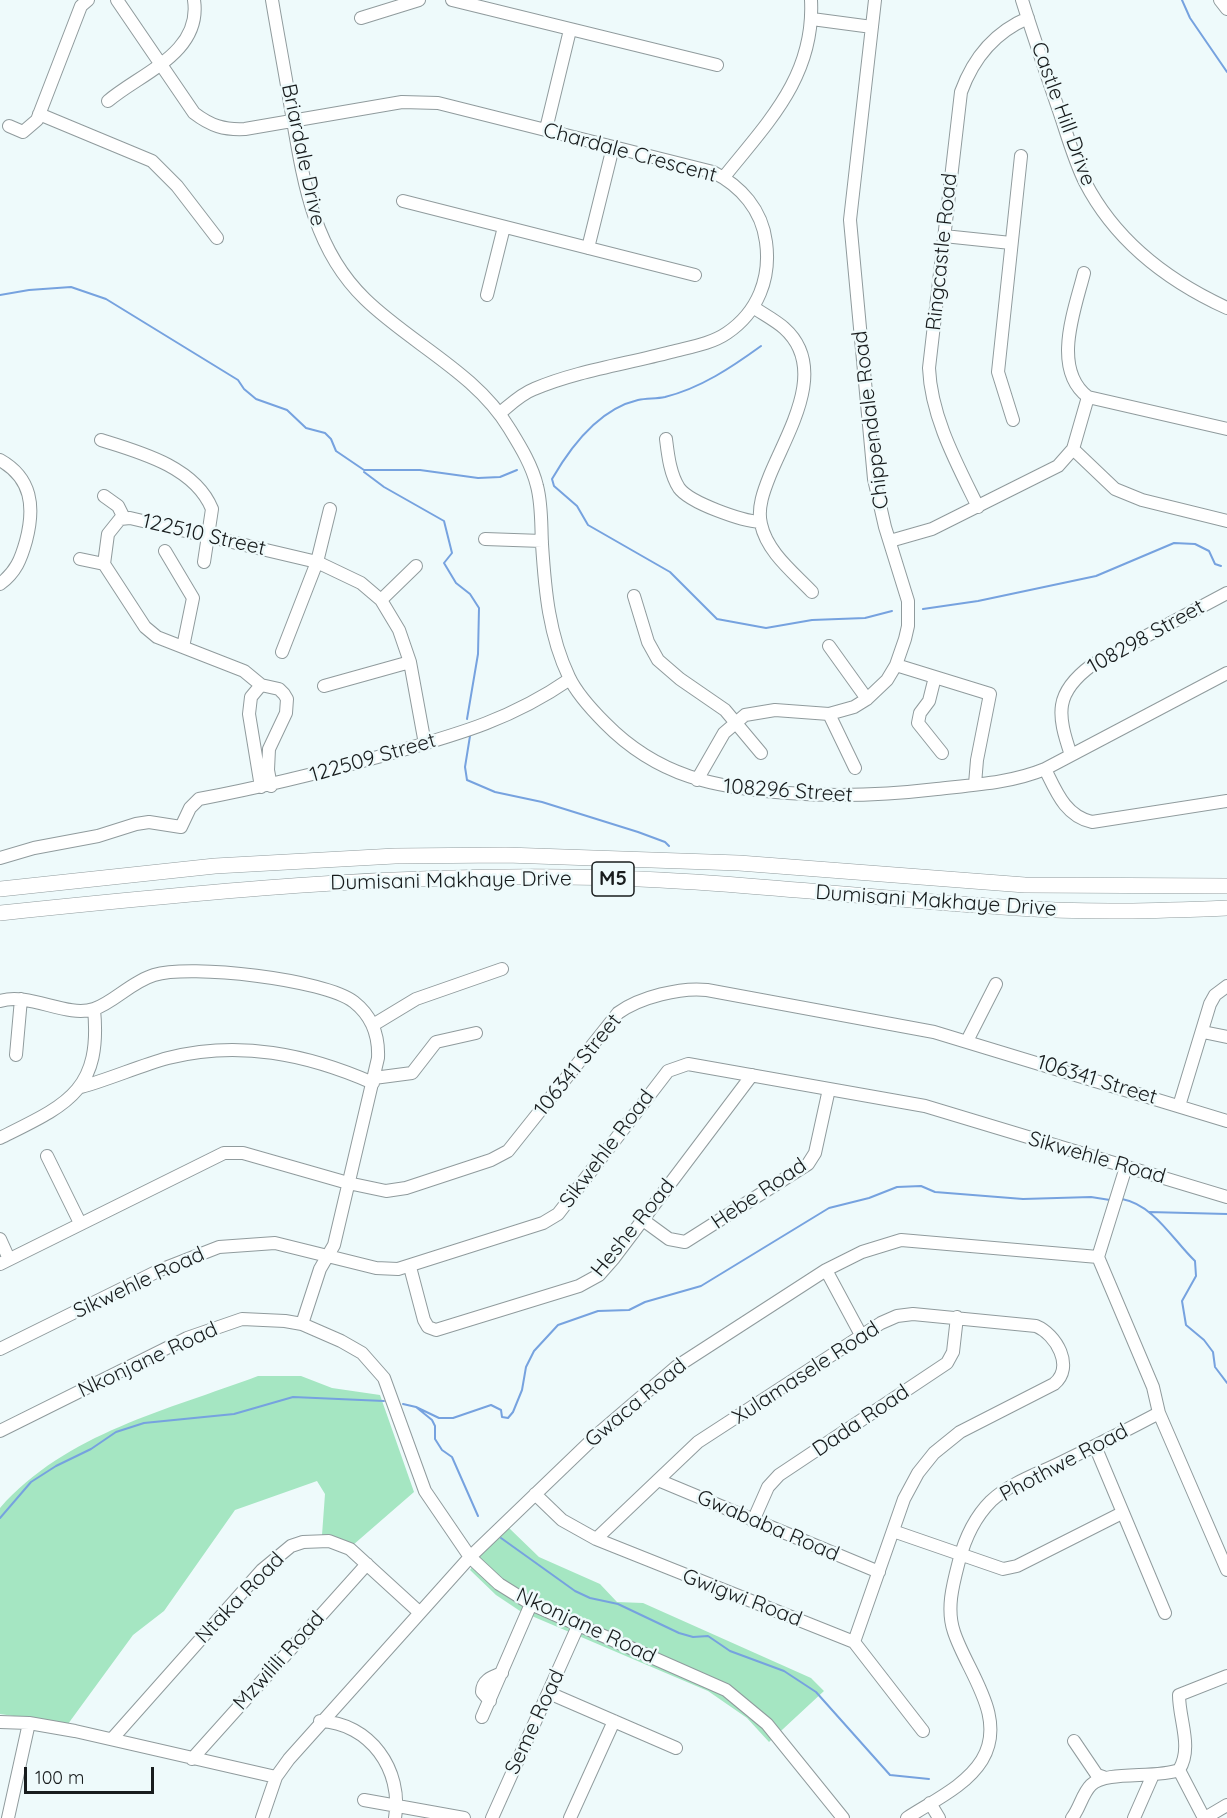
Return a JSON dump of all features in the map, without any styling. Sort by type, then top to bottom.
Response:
[{"type":"main road","name":"Dumisani Makhaye Drive","points":[[0,889],[215,866],[395,856],[506,855],[739,863],[1024,885],[1227,886]]},
{"type":"main road","name":"Dumisani Makhaye Drive","points":[[0,913],[269,886],[439,878],[659,880],[1020,909],[1140,911],[1227,908]]},
{"type":"street","points":[[9,126],[23,132],[33,126],[81,6],[88,0]]},
{"type":"street","name":"Chardale Crescent","points":[[117,0],[194,113],[212,125],[223,129],[245,129],[402,102],[425,101],[686,164],[724,177],[753,205],[765,235],[767,267],[764,283],[753,308],[741,322],[715,339],[547,384],[525,393],[500,413]]},
{"type":"street","points":[[108,101],[130,82],[160,64],[189,37],[195,19],[194,0]]},
{"type":"street","name":"Briardale Drive","points":[[272,0],[311,211],[321,237],[336,265],[365,299],[454,370],[500,413]]},
{"type":"street","points":[[361,18],[418,0]]},
{"type":"street","points":[[452,0],[717,65]]},
{"type":"street","points":[[724,177],[770,120],[797,79],[805,58],[812,19],[811,0]]},
{"type":"street","name":"Chippendale Road","points":[[736,721],[745,715],[764,711],[829,714],[854,707],[867,699],[887,680],[896,665],[905,639],[909,614],[904,586],[874,479],[850,220],[875,0]]},
{"type":"street","name":"Castle Hill Drive","points":[[1022,0],[1085,182],[1107,217],[1136,250],[1161,272],[1194,293],[1227,308]]},
{"type":"street","points":[[1220,0],[1227,9]]},
{"type":"street","name":"Ringcastle Road","points":[[978,507],[950,450],[930,385],[929,368],[957,106],[964,84],[992,41],[1002,31],[1028,18]]},
{"type":"street","points":[[812,19],[872,27]]},
{"type":"street","points":[[546,129],[570,30]]},
{"type":"street","points":[[39,114],[152,161],[177,186],[217,238]]},
{"type":"street","points":[[588,248],[613,147]]},
{"type":"street","points":[[1013,420],[998,372],[1021,156]]},
{"type":"street","points":[[403,201],[695,274]]},
{"type":"street","points":[[487,296],[504,227]]},
{"type":"street","points":[[944,236],[1011,243]]},
{"type":"street","points":[[1084,273],[1068,344],[1069,360],[1076,385],[1088,397],[1227,429]]},
{"type":"street","points":[[753,308],[792,336],[801,352],[806,380],[800,402],[764,490],[760,522],[775,554],[812,592]]},
{"type":"street","points":[[890,541],[932,529],[1058,466],[1073,449],[1088,397]]},
{"type":"street","name":"108296 Street","points":[[500,413],[535,477],[540,500],[548,615],[570,679],[595,713],[620,739],[638,753],[666,768],[697,780],[743,790],[860,797],[1014,779],[1045,769],[1227,673]]},
{"type":"street","points":[[666,439],[674,477],[685,494],[730,515],[760,522]]},
{"type":"street","points":[[101,440],[145,455],[196,485],[212,508],[204,562]]},
{"type":"street","points":[[1073,449],[1115,489],[1142,500],[1227,521]]},
{"type":"street","points":[[0,459],[17,471],[25,482],[32,511],[20,562],[0,584]]},
{"type":"street","points":[[104,496],[118,506],[124,518]]},
{"type":"street","points":[[282,652],[317,562],[330,509]]},
{"type":"street","name":"122510 Street","points":[[104,564],[108,534],[115,523],[124,518],[317,562],[349,575],[381,600],[399,630],[410,662],[425,744]]},
{"type":"street","points":[[486,539],[542,540]]},
{"type":"street","points":[[165,551],[192,594],[183,647]]},
{"type":"street","points":[[80,560],[104,564],[145,627],[157,637],[244,671],[261,685],[279,689],[287,699],[284,719],[269,749],[266,787]]},
{"type":"street","points":[[381,600],[416,566]]},
{"type":"street","name":"108298 Street","points":[[1071,755],[1061,726],[1060,713],[1067,689],[1076,677],[1092,665],[1227,593]]},
{"type":"street","points":[[634,596],[648,642],[658,660],[680,679],[717,703],[736,721],[761,753]]},
{"type":"street","points":[[829,646],[867,699]]},
{"type":"street","points":[[324,686],[410,662]]},
{"type":"street","points":[[896,665],[987,692],[991,698],[977,760],[975,784]]},
{"type":"street","points":[[935,677],[929,701],[920,713],[918,723],[942,753]]},
{"type":"street","name":"122509 Street","points":[[0,858],[34,848],[98,836],[136,824],[149,822],[181,827],[190,807],[199,799],[266,787],[425,744],[492,723],[570,679]]},
{"type":"street","points":[[261,685],[251,697],[249,714],[266,787]]},
{"type":"street","points":[[829,714],[855,768]]},
{"type":"street","points":[[697,780],[714,747],[736,721]]},
{"type":"street","points":[[1045,769],[1066,806],[1082,820],[1092,822],[1227,801]]},
{"type":"street","points":[[373,1024],[416,999],[502,969]]},
{"type":"street","points":[[0,1000],[21,999],[63,1008],[94,1009],[138,981],[155,975],[215,974],[277,978],[326,990],[352,1001],[373,1024],[378,1045],[374,1081],[334,1245],[320,1269],[302,1324]]},
{"type":"street","points":[[967,1041],[996,984]]},
{"type":"street","points":[[1179,1106],[1215,995],[1227,986]]},
{"type":"street","name":"106341 Street","points":[[5,1261],[230,1152],[243,1153],[377,1190],[398,1190],[502,1155],[618,1013],[639,1003],[686,990],[707,990],[845,1014],[967,1041],[1227,1120]]},
{"type":"street","points":[[16,1055],[21,999]]},
{"type":"street","points":[[0,1138],[67,1102],[81,1087],[94,1054],[94,1009]]},
{"type":"street","points":[[1203,1032],[1227,1037]]},
{"type":"street","points":[[81,1087],[167,1058],[237,1050],[276,1052],[323,1064],[374,1081],[412,1073],[436,1042],[476,1033]]},
{"type":"street","name":"Sikwehle Road","points":[[0,1349],[160,1270],[219,1247],[275,1243],[376,1268],[410,1267],[543,1223],[558,1214],[653,1088],[673,1068],[688,1064],[925,1106],[1227,1197]]},
{"type":"street","name":"Heshe Road","points":[[410,1267],[424,1320],[428,1327],[439,1330],[591,1281],[614,1258],[752,1075]]},
{"type":"street","name":"Hebe Road","points":[[643,1220],[669,1239],[685,1242],[808,1164],[815,1153],[829,1089]]},
{"type":"street","points":[[47,1156],[80,1223]]},
{"type":"street","points":[[1126,1167],[1098,1257],[1153,1387],[1160,1413],[1227,1570]]},
{"type":"street","points":[[0,1239],[5,1261]]},
{"type":"street","name":"Gwaca Road","points":[[262,1818],[276,1777],[320,1721],[419,1612],[470,1557],[535,1494],[666,1374],[826,1270],[862,1252],[901,1240],[1098,1257]]},
{"type":"street","points":[[826,1270],[861,1335]]},
{"type":"street","name":"Xulamasele Road","points":[[596,1539],[698,1442],[861,1335],[901,1315],[957,1317],[1044,1330],[1056,1343],[1063,1363],[1062,1375],[1054,1384],[960,1432],[934,1454],[918,1473],[904,1499],[854,1642]]},
{"type":"street","name":"Dada Road","points":[[753,1521],[768,1487],[779,1475],[947,1364],[953,1352],[957,1317]]},
{"type":"street","name":"Nkonjane Road","points":[[0,1431],[212,1327],[242,1319],[261,1318],[302,1324],[341,1341],[362,1353],[384,1378],[425,1491],[470,1557],[499,1584],[531,1604],[726,1690],[767,1724],[843,1818]]},
{"type":"street","name":"Phothwe Road","points":[[908,1818],[970,1776],[983,1758],[990,1742],[990,1722],[984,1697],[953,1631],[951,1599],[961,1555],[976,1518],[1004,1490],[1160,1413]]},
{"type":"street","points":[[1095,1446],[1165,1613]]},
{"type":"street","name":"Gwababa Road","points":[[658,1480],[879,1572]]},
{"type":"street","name":"Gwigwi Road","points":[[535,1494],[562,1520],[596,1539],[854,1642]]},
{"type":"street","points":[[893,1532],[998,1568],[1017,1566],[1122,1513]]},
{"type":"street","name":"Ntaka Road","points":[[112,1739],[280,1552],[303,1542],[329,1541],[350,1549],[419,1612]]},
{"type":"street","name":"Mzwilili Road","points":[[192,1759],[367,1564]]},
{"type":"street","points":[[482,1717],[531,1604]]},
{"type":"street","name":"Seme Road","points":[[492,1818],[578,1626]]},
{"type":"street","points":[[854,1642],[923,1731]]},
{"type":"street","points":[[1074,1740],[1097,1775],[1103,1777],[1152,1777],[1179,1770],[1185,1759],[1186,1745],[1179,1695],[1227,1676]]},
{"type":"street","points":[[549,1693],[676,1748]]},
{"type":"street","points":[[320,1721],[347,1725],[365,1737],[388,1765],[395,1779],[397,1805],[395,1818]]},
{"type":"street","points":[[570,1818],[614,1721]]},
{"type":"street","points":[[0,1722],[29,1723],[112,1739],[276,1777]]},
{"type":"street","points":[[8,1818],[29,1723]]},
{"type":"street","points":[[1179,1770],[1204,1818],[1227,1805]]},
{"type":"street","points":[[1072,1818],[1089,1787],[1103,1777]]},
{"type":"street","points":[[1134,1818],[1152,1777]]},
{"type":"street","points":[[364,1800],[464,1818]]},
{"type":"street","points":[[930,1803],[939,1818]]},
{"type":"green space","points":[[258,1376],[301,1376],[332,1388],[380,1395],[414,1492],[353,1545],[341,1539],[322,1535],[325,1494],[317,1481],[235,1510],[164,1611],[133,1635],[68,1724],[0,1714],[0,1508],[26,1482],[87,1442],[154,1413]]},
{"type":"green space","points":[[509,1528],[539,1557],[600,1584],[617,1602],[643,1603],[811,1678],[824,1691],[769,1742],[747,1718],[708,1691],[520,1611],[496,1595],[470,1570],[480,1555]]},
{"type":"waterway","points":[[1182,0],[1190,18],[1227,72]]},
{"type":"waterway","points":[[0,295],[71,287],[106,299],[238,380],[244,389],[256,399],[287,410],[306,428],[325,433],[331,439],[336,451],[364,470],[420,470],[478,478],[500,477],[517,470]]},
{"type":"waterway","points":[[761,346],[727,369],[691,388],[665,397],[638,400],[624,405],[599,420],[568,454],[552,479],[554,486],[577,506],[588,525],[670,572],[717,619],[766,628],[812,620],[865,618],[892,611]]},
{"type":"waterway","points":[[364,472],[384,487],[444,521],[452,553],[444,563],[456,583],[470,594],[479,608],[478,654],[467,719]]},
{"type":"waterway","points":[[923,609],[978,601],[1096,576],[1174,543],[1195,544],[1209,551],[1215,564],[1221,566]]},
{"type":"waterway","points":[[470,736],[465,767],[467,780],[495,792],[542,802],[638,832],[665,842],[669,846]]},
{"type":"waterway","points":[[416,1407],[439,1418],[453,1418],[491,1405],[501,1410],[502,1417],[508,1418],[522,1390],[526,1367],[534,1351],[558,1325],[598,1311],[629,1310],[645,1302],[701,1286],[829,1208],[869,1198],[897,1187],[921,1186],[935,1192],[1023,1199],[1091,1197],[1110,1200]]},
{"type":"waterway","points":[[1122,1199],[1144,1208],[1162,1224],[1195,1261],[1196,1276],[1182,1301],[1186,1325],[1204,1340],[1213,1352],[1215,1367],[1227,1383]]},
{"type":"waterway","points":[[1149,1212],[1227,1214]]},
{"type":"waterway","points":[[0,1518],[31,1482],[56,1466],[91,1449],[116,1432],[144,1423],[234,1414],[293,1397],[384,1401]]},
{"type":"waterway","points":[[403,1404],[416,1407],[432,1420],[435,1426],[435,1439],[442,1450],[452,1457],[478,1516]]},
{"type":"waterway","points":[[501,1538],[575,1591],[590,1598],[618,1604],[679,1633],[693,1637],[708,1636],[730,1651],[784,1671],[816,1692],[890,1775],[929,1779]]}]
